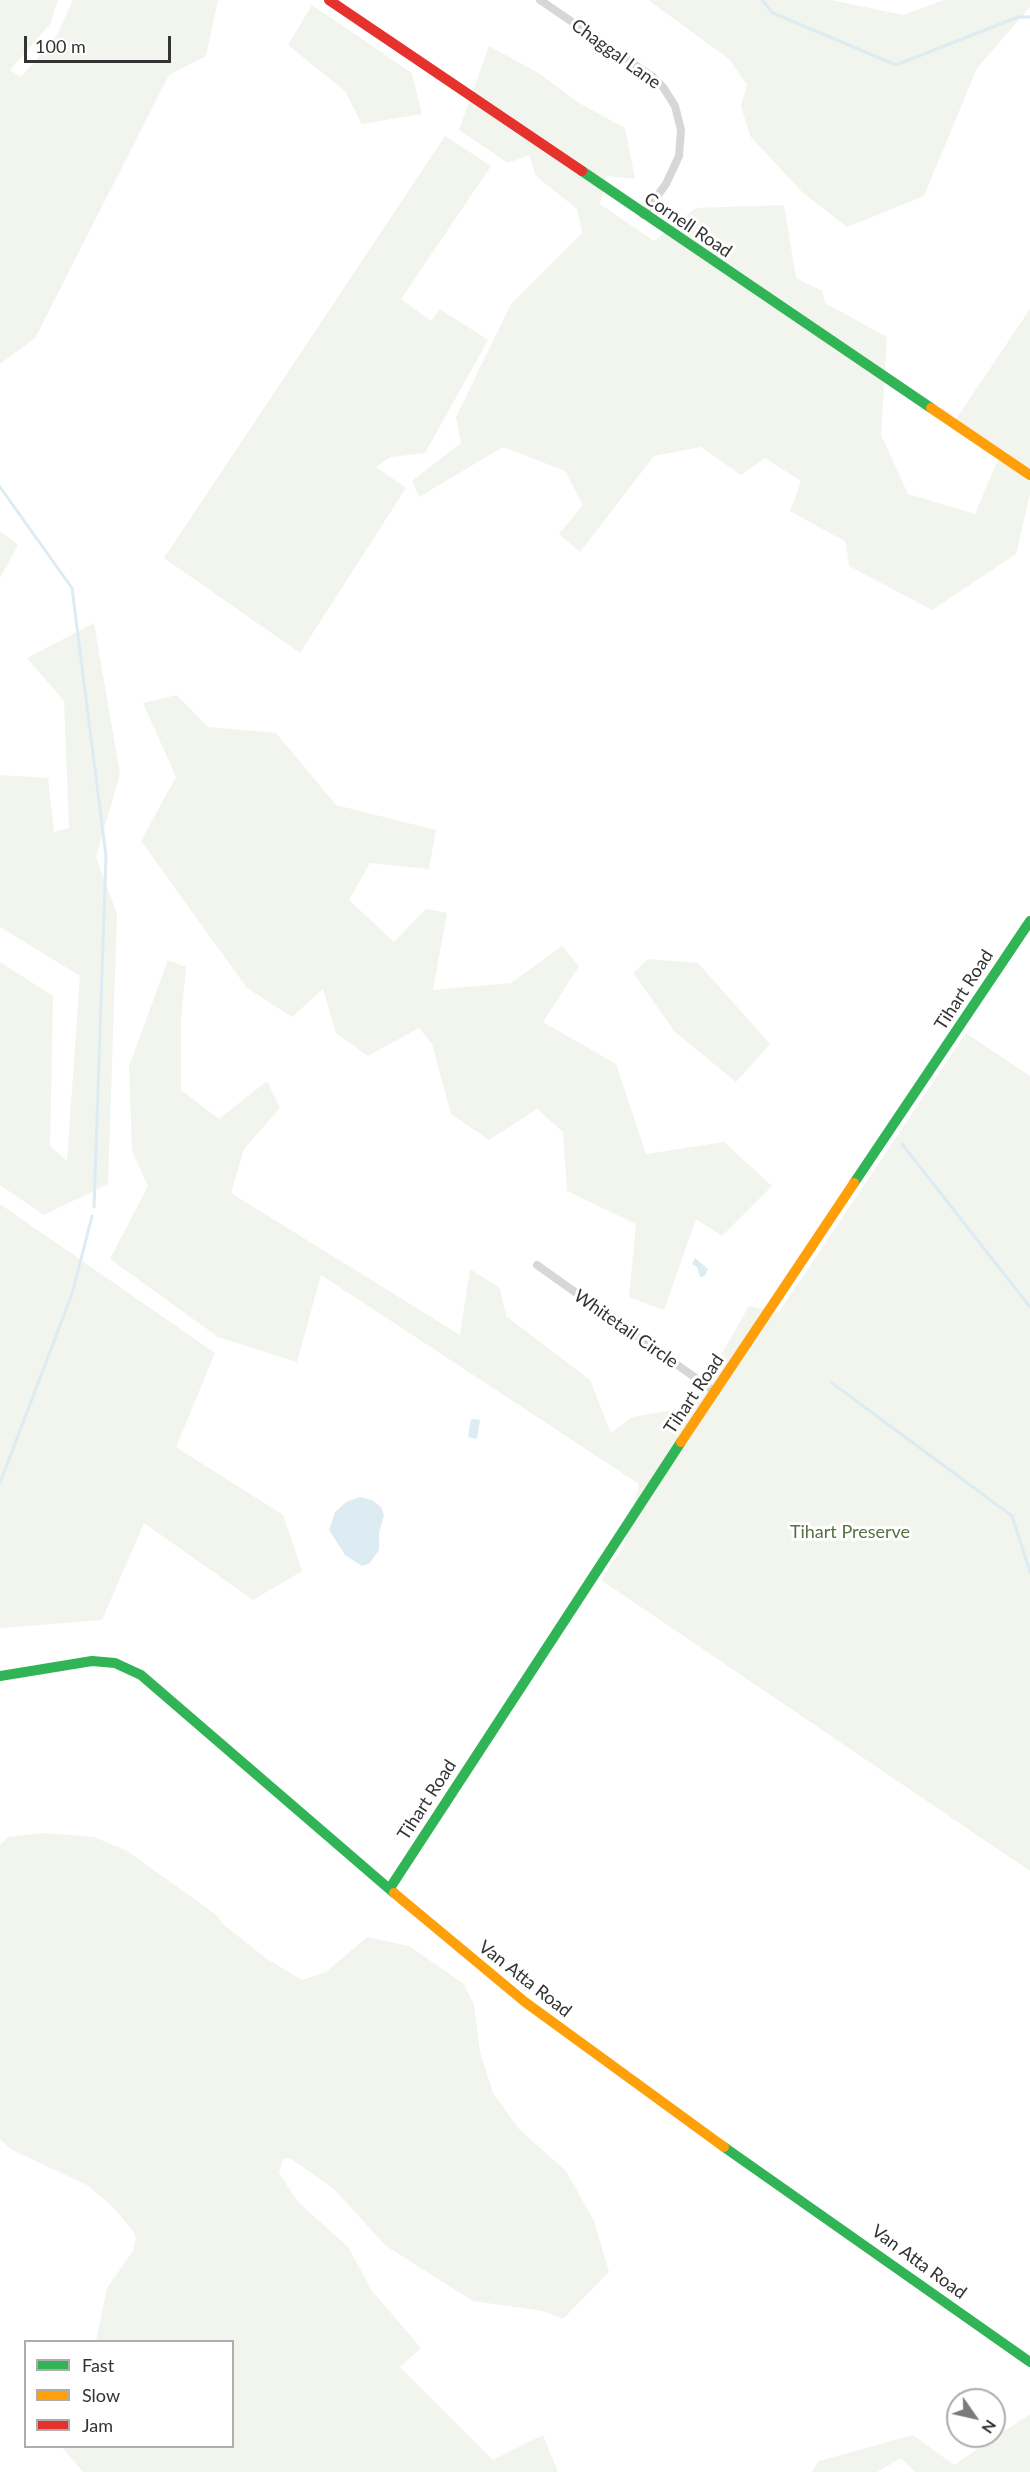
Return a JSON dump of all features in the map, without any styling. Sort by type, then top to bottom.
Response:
[{"type":"street","name":"Cornell Road","points":[[329,0],[643,215],[1030,475]]},
{"type":"street","name":"Chaggal Lane","points":[[540,0],[653,77],[668,93],[675,106],[681,130],[679,156],[666,184],[643,215]]},
{"type":"street","name":"Tihart Road","points":[[390,1888],[714,1392],[1030,921]]},
{"type":"street","name":"Whitetail Circle","points":[[537,1265],[714,1392]]},
{"type":"street","name":"Van Atta Road","points":[[0,1676],[92,1661],[115,1663],[132,1670],[150,1682],[534,2008],[690,2123],[1030,2362]]},
{"type":"green space","points":[[0,0],[58,0],[50,24],[10,70],[21,77],[56,37],[73,0],[218,0],[206,56],[169,75],[35,338],[0,364]]},
{"type":"green space","points":[[648,0],[831,0],[903,15],[944,0],[1030,0],[1030,7],[977,68],[924,196],[847,227],[802,192],[750,136],[741,106],[747,85],[729,59]]},
{"type":"green space","points":[[312,5],[412,73],[422,114],[362,124],[345,91],[288,45]]},
{"type":"green space","points":[[489,46],[540,74],[579,103],[625,128],[635,179],[607,176],[600,204],[654,241],[696,208],[784,205],[796,278],[822,291],[825,303],[887,337],[881,435],[908,494],[975,514],[1002,450],[956,419],[1030,309],[1030,494],[1016,554],[932,610],[849,566],[846,542],[790,511],[801,481],[765,458],[741,475],[701,447],[654,456],[580,552],[559,534],[583,505],[565,471],[503,447],[419,497],[412,481],[461,443],[456,417],[511,304],[582,233],[577,209],[536,176],[529,155],[508,163],[459,130]]},
{"type":"green space","points":[[445,136],[491,166],[401,299],[431,321],[440,309],[488,340],[425,453],[391,457],[376,467],[406,488],[300,653],[164,558]]},
{"type":"green space","points":[[0,531],[18,545],[0,578]]},
{"type":"green space","points":[[94,623],[120,774],[96,857],[117,914],[108,1184],[44,1215],[0,1185],[0,962],[53,996],[50,1146],[67,1161],[80,976],[0,927],[0,775],[48,778],[54,832],[69,828],[64,701],[27,658]]},
{"type":"green space","points":[[177,695],[208,727],[276,733],[336,805],[436,830],[429,869],[370,863],[349,900],[394,942],[426,909],[447,913],[433,990],[511,983],[562,946],[579,966],[543,1022],[616,1064],[646,1154],[724,1142],[772,1186],[722,1236],[696,1219],[664,1310],[629,1297],[636,1224],[567,1191],[563,1132],[537,1109],[489,1140],[451,1114],[432,1044],[419,1028],[368,1056],[336,1033],[323,989],[292,1017],[247,988],[141,841],[176,777],[143,703]]},
{"type":"green space","points":[[648,959],[698,963],[770,1044],[736,1082],[675,1032],[633,973]]},
{"type":"green space","name":"Tihart Preserve","points":[[168,960],[186,967],[181,1020],[181,1090],[219,1119],[267,1081],[280,1108],[244,1149],[231,1193],[460,1335],[470,1269],[500,1288],[506,1316],[590,1380],[611,1433],[632,1417],[691,1407],[749,1306],[779,1312],[966,1033],[1030,1076],[1030,1871],[601,1580],[623,1547],[639,1484],[321,1275],[297,1362],[218,1337],[110,1259],[148,1186],[132,1151],[129,1066]]},
{"type":"green space","points":[[0,1204],[215,1353],[176,1447],[283,1515],[302,1571],[253,1600],[144,1523],[102,1620],[0,1628]]},
{"type":"green space","points":[[43,1833],[94,1837],[127,1851],[215,1914],[224,1925],[267,1959],[302,1980],[326,1972],[367,1937],[409,1946],[464,1984],[474,2005],[480,2052],[493,2093],[519,2129],[566,2171],[594,2221],[609,2272],[563,2319],[543,2311],[473,2301],[386,2246],[334,2189],[290,2158],[283,2159],[279,2173],[298,2202],[348,2247],[372,2291],[421,2348],[400,2367],[493,2460],[543,2435],[558,2472],[83,2472],[63,2448],[234,2448],[234,2340],[96,2340],[107,2288],[133,2251],[136,2238],[133,2231],[112,2206],[87,2185],[12,2150],[0,2139],[0,1845],[8,1837]]},
{"type":"green space","points":[[1030,2414],[1030,2472],[915,2472],[901,2458],[877,2472],[812,2472],[819,2461],[913,2435],[954,2465],[979,2448],[1006,2448],[1006,2430]]},
{"type":"shaded area","points":[[695,1258],[708,1269],[705,1276],[700,1277],[697,1267],[692,1264]]},
{"type":"shaded area","points":[[471,1419],[480,1420],[477,1439],[468,1437]]},
{"type":"shaded area","points":[[360,1497],[372,1500],[381,1507],[384,1515],[379,1533],[379,1550],[370,1563],[362,1566],[345,1555],[329,1530],[335,1512],[346,1502]]},
{"type":"waterway","points":[[762,0],[773,13],[896,65],[1018,17],[1030,17]]},
{"type":"waterway","points":[[0,487],[72,588],[106,856],[94,1207]]},
{"type":"waterway","points":[[902,1144],[1030,1307]]},
{"type":"waterway","points":[[0,1483],[72,1294],[92,1216]]},
{"type":"waterway","points":[[832,1383],[1012,1516],[1030,1572]]},
{"type":"traffic: fast","points":[[582,171],[931,408]]},
{"type":"traffic: fast","points":[[854,1183],[1030,921]]},
{"type":"traffic: fast","points":[[390,1888],[681,1442]]},
{"type":"traffic: fast","points":[[0,1676],[92,1661],[115,1663],[141,1675],[394,1893]]},
{"type":"traffic: fast","points":[[724,2147],[1030,2362]]},
{"type":"traffic: slow","points":[[931,408],[1030,475]]},
{"type":"traffic: slow","points":[[681,1442],[854,1183]]},
{"type":"traffic: slow","points":[[394,1893],[525,2002],[724,2147]]},
{"type":"traffic: jam","points":[[329,0],[582,171]]}]
